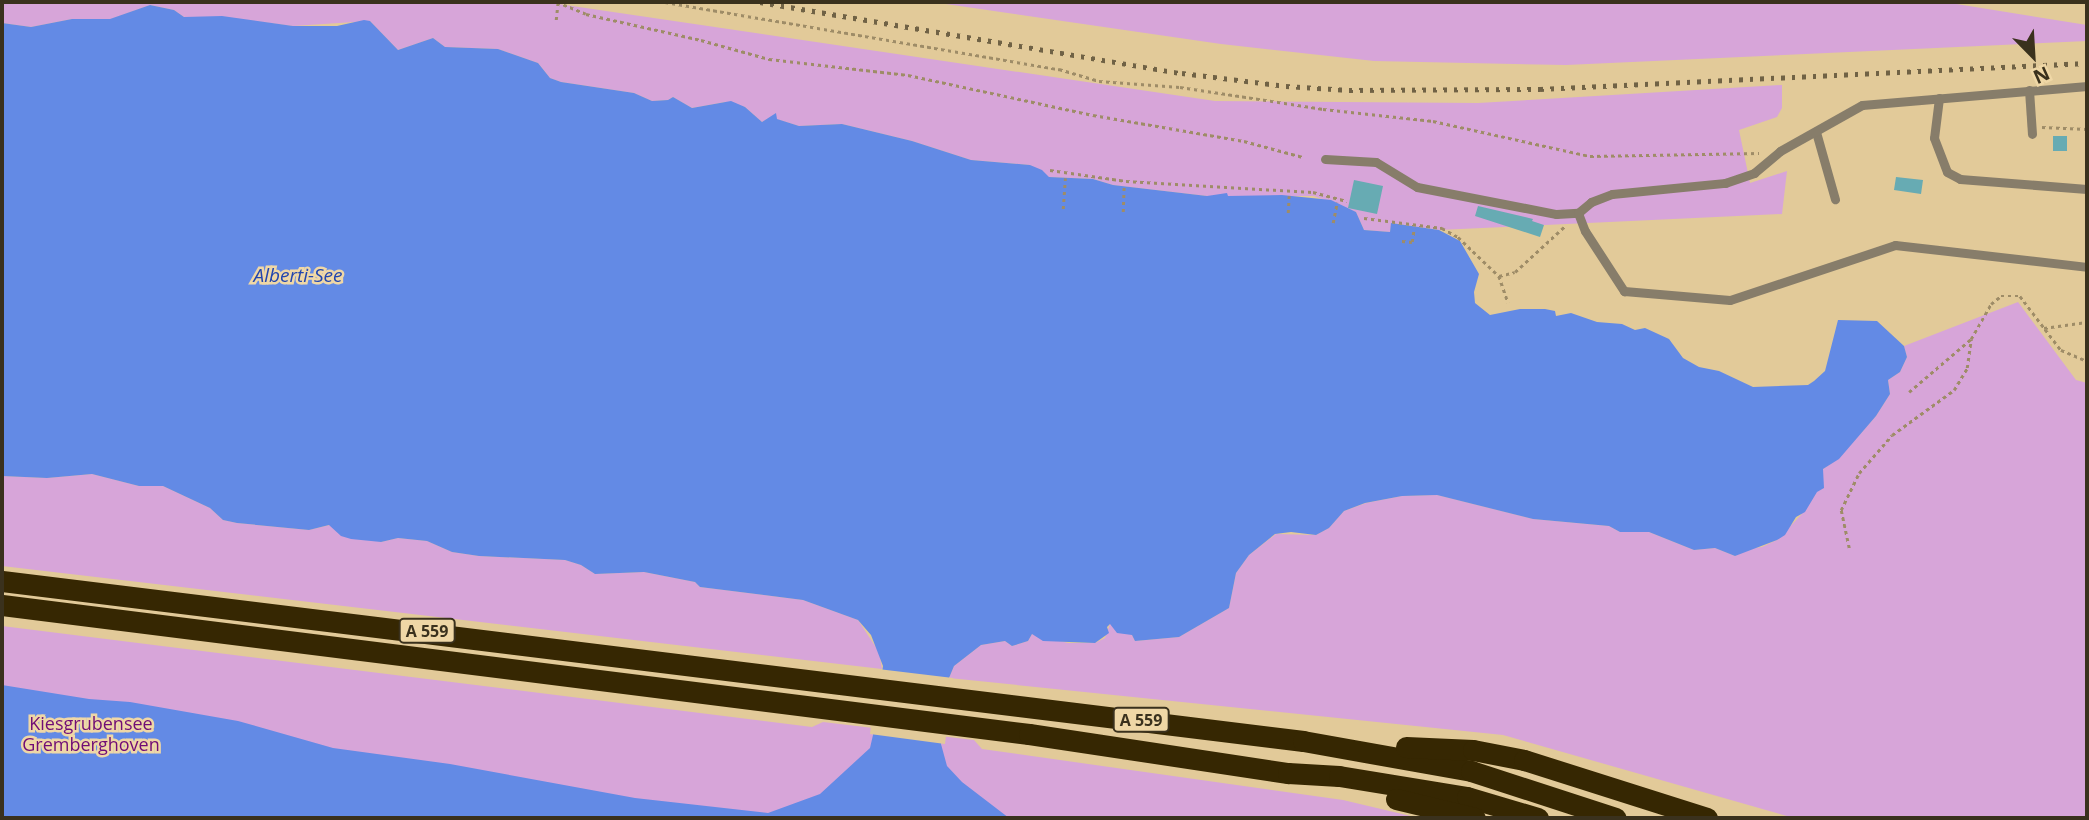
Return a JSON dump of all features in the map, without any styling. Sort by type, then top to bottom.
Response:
[{"type":"highway","name":"A 559","points":[[2,581],[1303,741],[1471,771],[1616,818]]},
{"type":"highway","name":"A 559","points":[[2,606],[976,727],[1288,773],[1339,776],[1467,797],[1538,818]]},
{"type":"highway","points":[[1303,741],[1473,750],[1524,760],[1707,818]]},
{"type":"highway","points":[[1288,773],[1475,818]]},
{"type":"lane","points":[[1325,159],[1376,163],[1417,187],[1556,214],[1578,213],[1591,202],[1612,194],[1725,183],[1754,173],[1780,151],[1862,105],[2087,86]]},
{"type":"lane","points":[[2029,90],[2032,130]]},
{"type":"lane","points":[[1939,98],[1934,138],[1947,172],[1960,179],[2087,189]]},
{"type":"lane","points":[[1816,132],[1835,199]]},
{"type":"lane","points":[[1578,213],[1585,231],[1624,291],[1730,300],[1895,246],[2087,267]]},
{"type":"path","points":[[556,20],[558,2],[586,15],[701,40],[769,59],[908,75],[1093,114],[1244,141],[1303,157]]},
{"type":"path","points":[[665,2],[1059,69],[1099,81],[1180,88],[1322,110],[1433,121],[1590,156],[1780,151]]},
{"type":"path","points":[[2032,130],[2087,130]]},
{"type":"path","points":[[1050,170],[1126,181],[1313,192],[1347,201]]},
{"type":"path","points":[[1063,209],[1065,178]]},
{"type":"path","points":[[1123,212],[1124,186]]},
{"type":"path","points":[[1287,213],[1289,196]]},
{"type":"path","points":[[1333,223],[1337,202]]},
{"type":"path","points":[[1499,276],[1515,272],[1537,255],[1578,213]]},
{"type":"path","points":[[1364,218],[1414,222],[1442,228],[1458,237],[1499,276],[1508,302]]},
{"type":"path","points":[[1402,241],[1412,242],[1414,228]]},
{"type":"path","points":[[1909,392],[1971,339],[1991,304],[2001,296],[2020,296],[2062,350],[2087,361]]},
{"type":"path","points":[[2044,328],[2087,322]]},
{"type":"path","points":[[1849,548],[1841,510],[1859,472],[1892,435],[1954,390],[1967,369],[1971,339]]},
{"type":"green space","points":[[2,2],[545,2],[1215,101],[1478,103],[1782,85],[1782,108],[1777,117],[1739,130],[1750,183],[1787,171],[1782,214],[1439,230],[1392,223],[1390,232],[1364,230],[1356,212],[1314,196],[1207,196],[1113,185],[1093,179],[1049,177],[1030,165],[971,160],[912,141],[842,124],[799,126],[776,119],[776,114],[762,122],[745,107],[725,102],[692,108],[673,97],[652,101],[634,93],[561,82],[550,78],[538,63],[498,49],[445,47],[433,38],[398,50],[370,21],[293,26],[231,18],[184,17],[174,10],[150,5],[111,19],[72,19],[31,27],[2,23]]},
{"type":"green space","points":[[932,2],[1944,2],[2087,25],[2087,41],[1566,65],[1374,61],[1221,44]]},
{"type":"green space","points":[[2018,302],[2076,380],[2087,383],[2087,818],[1794,818],[1503,735],[949,678],[954,666],[981,645],[1005,641],[1012,646],[1028,641],[1032,634],[1068,643],[1095,643],[1105,638],[1110,624],[1132,635],[1135,641],[1179,637],[1229,608],[1236,573],[1249,555],[1276,534],[1316,535],[1329,528],[1344,511],[1366,503],[1402,496],[1437,495],[1533,519],[1609,526],[1620,532],[1649,532],[1694,550],[1715,548],[1735,556],[1748,549],[1762,547],[1777,540],[1801,515],[1815,495],[1823,469],[1839,458],[1876,416],[1890,394],[1888,380],[1900,372],[1907,357],[1904,346]]},
{"type":"green space","points":[[92,474],[139,486],[163,486],[210,508],[223,520],[237,523],[309,530],[330,525],[381,542],[398,538],[427,541],[452,552],[565,560],[581,565],[595,574],[644,572],[695,582],[700,587],[803,600],[858,620],[879,652],[882,669],[2,566],[2,476],[47,478]]},
{"type":"green space","name":"Kiesgrubensee Gremberghoven","points":[[2,626],[812,727],[823,722],[974,740],[982,749],[1343,800],[1419,818],[2,818]]},
{"type":"water","name":"Alberti-See","points":[[150,5],[174,10],[184,17],[222,16],[293,26],[337,26],[370,21],[398,50],[433,38],[445,47],[498,49],[538,63],[550,78],[561,82],[634,93],[652,101],[673,97],[692,108],[731,101],[745,107],[762,122],[776,113],[777,119],[799,126],[842,124],[912,141],[971,160],[1030,165],[1042,170],[1049,177],[1093,179],[1113,185],[1207,196],[1227,193],[1228,196],[1282,195],[1331,200],[1356,212],[1364,230],[1390,232],[1391,223],[1439,230],[1460,241],[1479,274],[1474,292],[1475,303],[1490,315],[1520,309],[1545,309],[1555,311],[1556,316],[1571,313],[1597,322],[1622,324],[1635,330],[1645,328],[1669,339],[1683,358],[1699,367],[1719,371],[1753,387],[1808,385],[1814,381],[1825,371],[1838,320],[1877,321],[1904,346],[1907,357],[1900,372],[1888,380],[1890,394],[1876,416],[1839,459],[1823,469],[1824,488],[1817,492],[1805,512],[1796,517],[1785,535],[1735,556],[1715,548],[1694,550],[1649,532],[1620,532],[1609,526],[1533,519],[1437,495],[1402,496],[1365,503],[1344,511],[1329,528],[1316,535],[1291,532],[1275,534],[1249,555],[1236,573],[1229,608],[1179,637],[1135,641],[1132,635],[1117,633],[1110,624],[1107,627],[1109,633],[1095,643],[1043,641],[1032,634],[1028,641],[1012,646],[1005,641],[981,645],[954,666],[949,678],[941,744],[947,766],[962,782],[1009,818],[2,818],[2,685],[89,699],[130,702],[238,721],[333,748],[450,764],[635,798],[768,813],[820,794],[870,748],[873,735],[883,666],[871,635],[858,620],[803,600],[700,587],[695,582],[644,572],[595,574],[581,565],[565,560],[452,552],[427,541],[398,538],[381,542],[351,539],[341,536],[329,525],[309,530],[237,523],[223,520],[210,508],[163,486],[139,486],[92,474],[47,478],[2,476],[2,23],[31,27],[72,19],[110,19]]},
{"type":"pier","points":[[878,669],[953,678],[945,744],[870,734]]},
{"type":"building","points":[[2053,136],[2067,136],[2067,151],[2053,151]]},
{"type":"building","points":[[1896,177],[1923,180],[1921,194],[1894,190]]},
{"type":"building","points":[[1354,180],[1383,186],[1377,214],[1348,208]]},
{"type":"building","points":[[1478,206],[1533,219],[1532,221],[1544,225],[1540,237],[1475,216]]},
{"type":"railway","points":[[760,2],[1182,73],[1286,86],[1349,90],[1540,89],[2087,63]]}]
